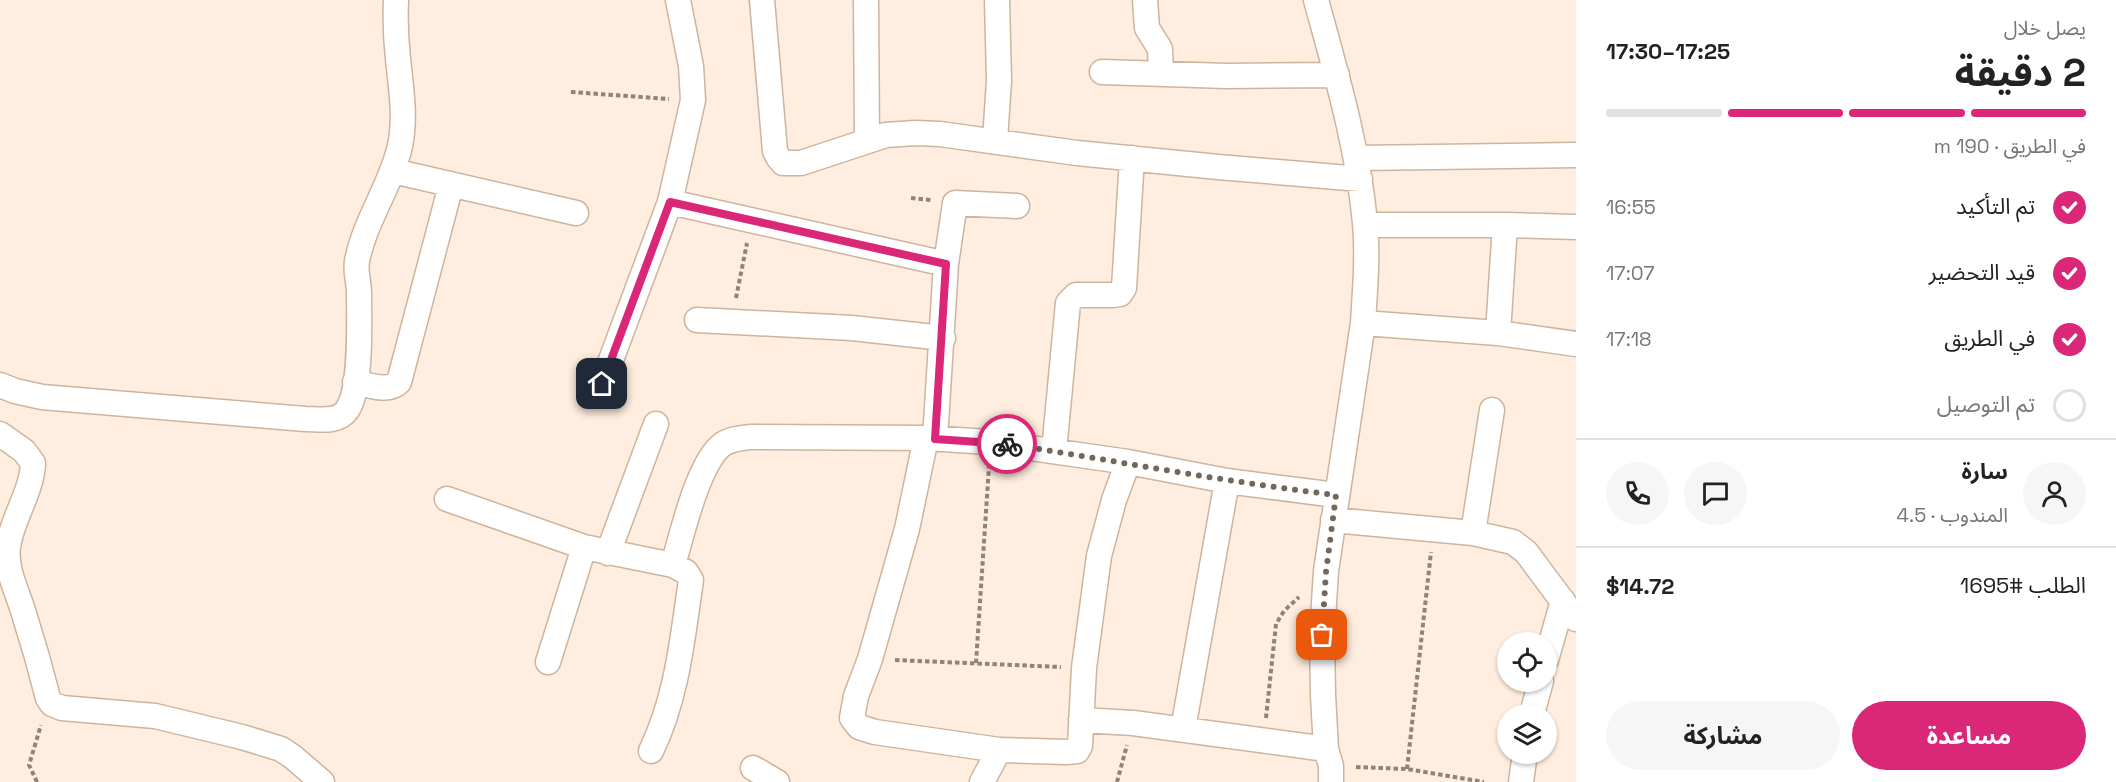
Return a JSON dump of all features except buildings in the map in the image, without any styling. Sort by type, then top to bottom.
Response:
[{"type":"street","points":[[0,385],[42,397],[305,419],[331,419],[340,417],[347,411],[355,382],[358,323],[357,262],[367,230],[393,171],[402,126],[396,0]]},
{"type":"street","points":[[602,384],[670,202],[693,100],[691,66],[678,0]]},
{"type":"street","points":[[762,0],[778,157],[783,163],[801,163],[886,135],[915,133],[995,140],[1077,153],[1218,168],[1358,169],[1576,155]]},
{"type":"street","points":[[866,0],[867,140]]},
{"type":"street","points":[[995,140],[999,81],[997,0]]},
{"type":"street","points":[[1145,0],[1147,28],[1160,49],[1161,73]]},
{"type":"street","points":[[1081,720],[1183,729],[1264,742],[1330,766],[1322,635],[1326,572],[1362,323],[1366,284],[1365,225],[1358,169],[1337,75],[1316,0]]},
{"type":"street","points":[[1102,72],[1227,76],[1337,75]]},
{"type":"street","points":[[1054,452],[1068,303],[1076,295],[1120,294],[1124,288],[1132,158]]},
{"type":"street","points":[[393,171],[576,213]]},
{"type":"street","points":[[355,382],[387,388],[396,386],[399,382],[452,184]]},
{"type":"street","points":[[670,202],[946,264]]},
{"type":"street","points":[[1017,206],[955,203],[946,264],[943,338],[930,439],[870,659],[852,711],[854,722],[860,727],[875,732],[999,750],[1075,752],[1081,743],[1084,668],[1099,556],[1114,500],[1128,462]]},
{"type":"street","points":[[1365,225],[1576,227]]},
{"type":"street","points":[[1498,333],[1505,225]]},
{"type":"street","points":[[697,320],[852,328],[943,338]]},
{"type":"street","points":[[1362,323],[1498,333],[1576,344]]},
{"type":"street","points":[[1473,533],[1492,410]]},
{"type":"street","points":[[608,553],[656,424]]},
{"type":"street","points":[[0,434],[24,451],[33,463],[27,490],[12,529],[8,550],[10,572],[24,612],[48,698],[58,707],[155,716],[270,745],[293,757],[322,782]]},
{"type":"street","points":[[673,565],[695,488],[711,458],[728,442],[750,437],[990,442],[1128,462],[1227,481],[1336,495]]},
{"type":"street","points":[[1183,729],[1227,481]]},
{"type":"street","points":[[447,499],[584,547],[673,565],[686,572],[691,580],[671,699],[663,727],[651,751]]},
{"type":"street","points":[[1333,520],[1473,533],[1520,545],[1569,610],[1557,636]]},
{"type":"street","points":[[548,662],[584,547]]},
{"type":"street","points":[[982,782],[999,750]]},
{"type":"street","points":[[1521,782],[1523,764]]},
{"type":"street","points":[[753,768],[777,782]]},
{"type":"path","points":[[571,92],[693,100]]},
{"type":"path","points":[[731,322],[751,219]]},
{"type":"path","points":[[976,663],[990,442]]},
{"type":"path","points":[[1407,769],[1434,530]]},
{"type":"path","points":[[1264,742],[1276,624],[1284,611],[1326,572]]},
{"type":"path","points":[[870,659],[1084,668]]},
{"type":"path","points":[[37,782],[29,765],[48,698]]},
{"type":"path","points":[[1117,782],[1132,723]]},
{"type":"path","points":[[1330,766],[1407,769],[1484,782]]},
{"type":"way so far","points":[[1007,444],[1128,462],[1227,481],[1336,495],[1326,572],[1322,635]]},
{"type":"route","points":[[602,384],[670,202],[946,264],[935,439],[1007,444]]}]
